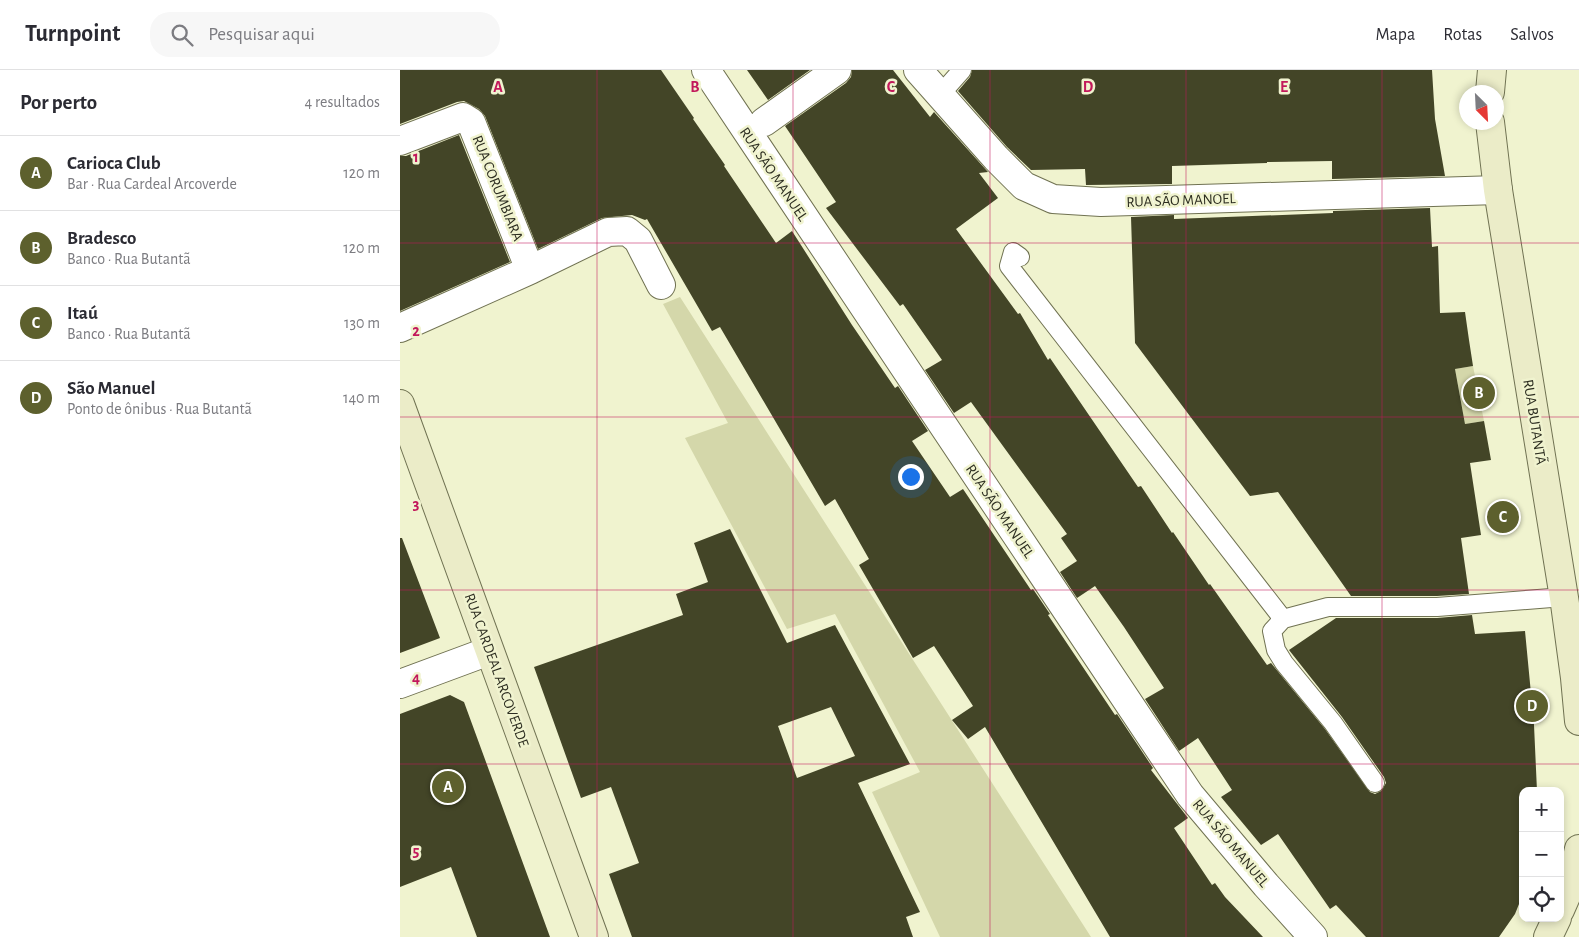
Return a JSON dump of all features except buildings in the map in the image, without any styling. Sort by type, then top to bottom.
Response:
[{"type":"main road","points":[[1491,85],[1492,70]]},
{"type":"main road","name":"RUA BUTANTÃ","points":[[1491,130],[1498,190],[1564,597],[1579,721]]},
{"type":"main road","name":"RUA CARDEAL ARCOVERDE","points":[[400,404],[594,937]]},
{"type":"main road","points":[[1564,901],[1570,887],[1579,849]]},
{"type":"main road","points":[[1548,937],[1555,922]]},
{"type":"street","name":"RUA SÃO MANUEL","points":[[706,70],[1190,795],[1313,937]]},
{"type":"street","points":[[764,122],[837,70]]},
{"type":"street","name":"RUA SÃO MANOEL","points":[[918,70],[939,96],[1024,186],[1053,199],[1101,202],[1498,190]]},
{"type":"street","name":"RUA CORUMBIARA","points":[[400,141],[463,117],[471,122],[530,270]]},
{"type":"street","points":[[400,328],[530,270],[608,232],[627,230],[638,240],[661,285]]},
{"type":"street","points":[[400,684],[489,651]]},
{"type":"lane","points":[[939,96],[962,70]]},
{"type":"lane","points":[[1020,257],[1013,252],[1009,266],[1283,619]]},
{"type":"lane","points":[[1375,783],[1333,723],[1301,686],[1276,650],[1272,631],[1283,619],[1328,607],[1437,607],[1564,597]]},
{"type":"green space","points":[[680,297],[1091,937],[940,937],[872,792],[920,772],[835,614],[787,629],[685,438],[728,423],[663,304]]},
{"type":"green space","points":[[1473,366],[1484,421],[1465,424],[1455,369]]},
{"type":"place","name":"Bradesco","points":[[1479,393]]},
{"type":"place","name":"Itaú","points":[[1503,517]]},
{"type":"place","name":"São Manuel","points":[[1532,706]]},
{"type":"place","name":"Carioca Club","points":[[448,787]]}]
